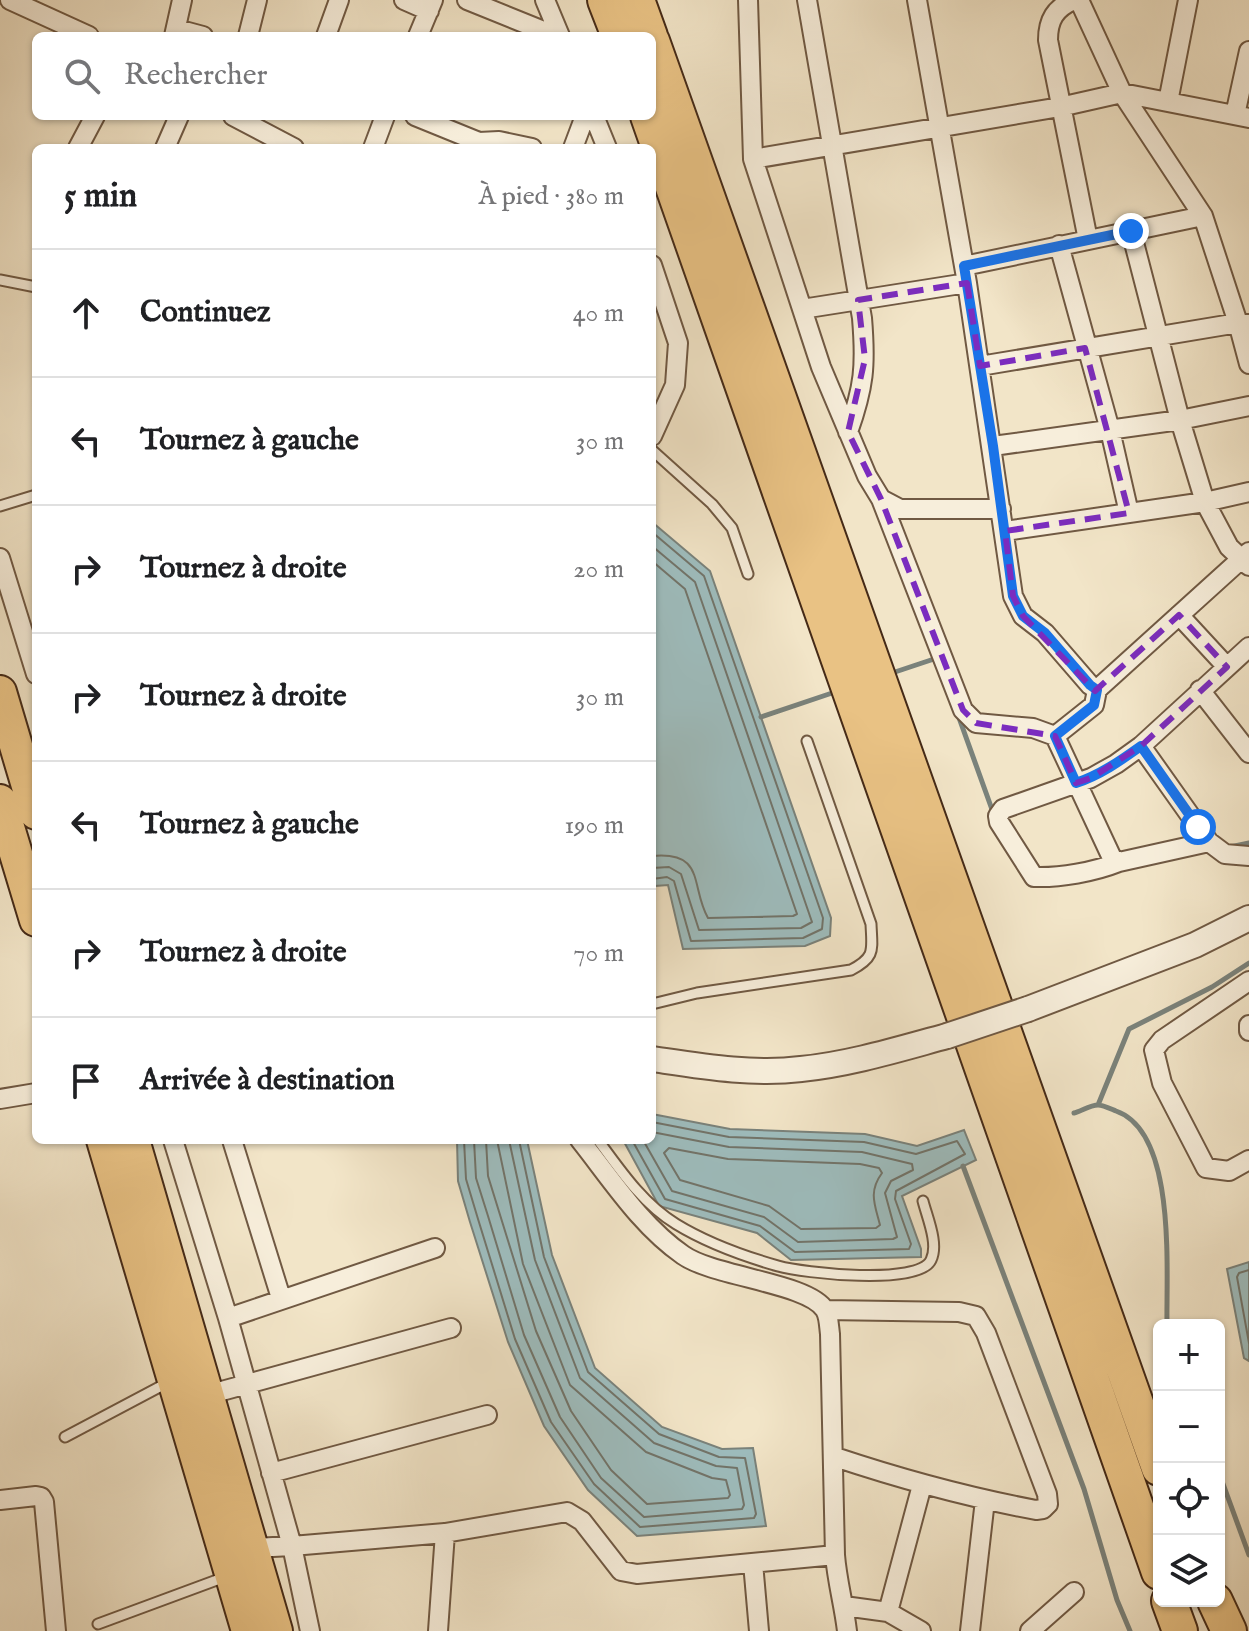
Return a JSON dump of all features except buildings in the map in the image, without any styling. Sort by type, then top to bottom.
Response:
[{"type":"highway","points":[[605,0],[617,32]]},
{"type":"highway","points":[[637,0],[648,32]]},
{"type":"highway","points":[[656,53],[1157,1463]]},
{"type":"highway","points":[[649,120],[1153,1555]]},
{"type":"highway","points":[[0,692],[32,800]]},
{"type":"highway","points":[[0,801],[32,907]]},
{"type":"highway","points":[[104,1144],[248,1631]]},
{"type":"highway","points":[[134,1144],[276,1631]]},
{"type":"highway","points":[[1171,1607],[1180,1631]]},
{"type":"highway","points":[[1204,1607],[1213,1631]]},
{"type":"highway","points":[[1218,1607],[1229,1631]]},
{"type":"street","points":[[10,0],[80,32]]},
{"type":"street","points":[[176,32],[182,0]]},
{"type":"street","points":[[249,32],[257,0]]},
{"type":"street","points":[[327,32],[339,0]]},
{"type":"street","points":[[404,0],[431,5],[420,32]]},
{"type":"street","points":[[467,0],[548,32]]},
{"type":"street","points":[[545,0],[557,32]]},
{"type":"street","points":[[748,0],[753,159],[821,367],[867,476],[881,499],[963,710],[976,723],[1033,728],[1055,736],[1112,858],[1119,862]]},
{"type":"street","points":[[807,0],[858,300],[865,359],[862,392],[848,432]]},
{"type":"street","points":[[917,0],[993,446],[1013,596],[1023,616],[1045,633],[1097,690]]},
{"type":"street","points":[[1088,240],[1048,40],[1048,24],[1056,12],[1077,0],[1122,93],[1203,216],[1244,324],[1249,364]]},
{"type":"street","points":[[1168,102],[1188,0]]},
{"type":"street","points":[[753,159],[1060,107],[1122,93],[1242,116],[1249,51]]},
{"type":"street","points":[[80,144],[93,120]]},
{"type":"street","points":[[167,144],[177,120]]},
{"type":"street","points":[[240,120],[283,144]]},
{"type":"street","points":[[374,144],[384,120]]},
{"type":"street","points":[[425,120],[479,142],[513,144]]},
{"type":"street","points":[[574,144],[584,120]]},
{"type":"street","points":[[596,120],[605,144]]},
{"type":"street","points":[[802,309],[858,300],[965,275],[1059,245],[1203,216]]},
{"type":"street","points":[[1055,736],[1094,705],[1097,690],[1246,559],[1229,547],[1205,502],[1180,420],[1131,231]]},
{"type":"street","points":[[1059,245],[1110,430],[1129,513]]},
{"type":"street","points":[[656,289],[678,343],[675,385],[656,427]]},
{"type":"street","points":[[980,366],[1244,324]]},
{"type":"street","points":[[993,446],[1180,420],[1249,406]]},
{"type":"street","points":[[1005,531],[1205,502],[1249,492]]},
{"type":"street","points":[[881,499],[900,509],[1001,509]]},
{"type":"street","points":[[0,558],[32,661]]},
{"type":"street","points":[[1179,615],[1227,667]]},
{"type":"street","points":[[1209,842],[1107,867],[1034,877],[998,816],[1003,809],[1091,778],[1116,764],[1141,746],[1249,647]]},
{"type":"street","points":[[1200,690],[1249,753]]},
{"type":"street","points":[[1141,746],[1209,842],[1225,854],[1249,856]]},
{"type":"street","points":[[656,1060],[717,1068],[800,1070],[872,1056],[947,1036],[1028,1009],[1183,950],[1249,918]]},
{"type":"street","points":[[1249,981],[1162,1040],[1154,1050],[1162,1083],[1206,1168],[1229,1171],[1249,1160]]},
{"type":"street","points":[[1249,1025],[1249,1031]]},
{"type":"street","points":[[0,1099],[32,1094]]},
{"type":"street","points":[[174,1144],[247,1382],[292,1546],[310,1631]]},
{"type":"street","points":[[233,1144],[281,1298]]},
{"type":"street","points":[[583,1144],[643,1218],[684,1256],[733,1276],[805,1294],[825,1310],[959,1312],[976,1316],[986,1333],[1047,1494],[1048,1504],[1036,1510],[985,1500],[922,1485],[835,1457]]},
{"type":"street","points":[[228,1318],[435,1248]]},
{"type":"street","points":[[825,1310],[830,1334],[835,1555],[837,1584],[847,1631]]},
{"type":"street","points":[[207,1395],[451,1328]]},
{"type":"street","points":[[271,1473],[487,1415]]},
{"type":"street","points":[[888,1612],[922,1485]]},
{"type":"street","points":[[0,1500],[36,1496],[44,1502],[56,1631]]},
{"type":"street","points":[[970,1631],[985,1500]]},
{"type":"street","points":[[252,1548],[445,1533],[567,1512],[582,1521],[621,1571],[637,1574],[835,1555]]},
{"type":"street","points":[[438,1631],[445,1533]]},
{"type":"street","points":[[753,1563],[759,1631]]},
{"type":"street","points":[[1030,1631],[1074,1592]]},
{"type":"street","points":[[844,1606],[888,1612],[921,1631]]},
{"type":"lane","points":[[0,280],[32,286]]},
{"type":"lane","points":[[656,454],[712,504],[732,528],[748,574]]},
{"type":"lane","points":[[0,506],[32,496]]},
{"type":"lane","points":[[656,1003],[712,991],[851,970],[864,963],[872,953],[871,924],[807,741]]},
{"type":"lane","points":[[601,1144],[643,1199],[675,1224],[722,1247],[781,1267],[848,1275],[902,1274],[923,1270],[931,1262],[934,1248],[923,1201]]},
{"type":"lane","points":[[65,1437],[174,1379]]},
{"type":"lane","points":[[98,1624],[232,1574]]},
{"type":"highlighted area","points":[[967,283],[980,366],[1085,348],[1129,513],[1005,531],[1013,596],[1023,616],[1095,691],[1179,615],[1227,667],[1141,746],[1091,778],[1076,783],[1055,736],[976,723],[963,710],[881,499],[848,432],[865,359],[858,300]]},
{"type":"water","points":[[656,525],[710,571],[831,918],[830,936],[805,946],[683,949],[668,885],[656,886]]},
{"type":"water","points":[[656,1115],[730,1129],[865,1134],[917,1146],[964,1130],[976,1160],[902,1196],[921,1257],[791,1260],[757,1233],[659,1206],[625,1144],[656,1144]]},
{"type":"water","points":[[457,1144],[528,1144],[552,1255],[595,1368],[662,1427],[722,1449],[753,1448],[766,1526],[637,1536],[588,1490],[544,1426],[508,1342],[458,1181]]},
{"type":"water","points":[[1249,1262],[1249,1361],[1244,1358],[1227,1269]]},
{"type":"waterway","points":[[889,674],[937,658],[938,661]]},
{"type":"waterway","points":[[761,717],[838,691]]},
{"type":"waterway","points":[[958,715],[994,815]]},
{"type":"waterway","points":[[1230,847],[1249,843]]},
{"type":"waterway","points":[[1098,1105],[1129,1029],[1212,987],[1249,963]]},
{"type":"waterway","points":[[1074,1113],[1089,1107],[1105,1106],[1136,1124],[1150,1146],[1159,1174],[1164,1206],[1167,1319]]},
{"type":"waterway","points":[[963,1166],[1084,1489],[1117,1600],[1130,1631]]},
{"type":"waterway","points":[[1225,1489],[1249,1555]]},
{"type":"route","points":[[1131,231],[964,266],[1013,596],[1023,616],[1045,633],[1097,690],[1094,705],[1055,736],[1076,783],[1116,764],[1141,746],[1198,827]]}]
